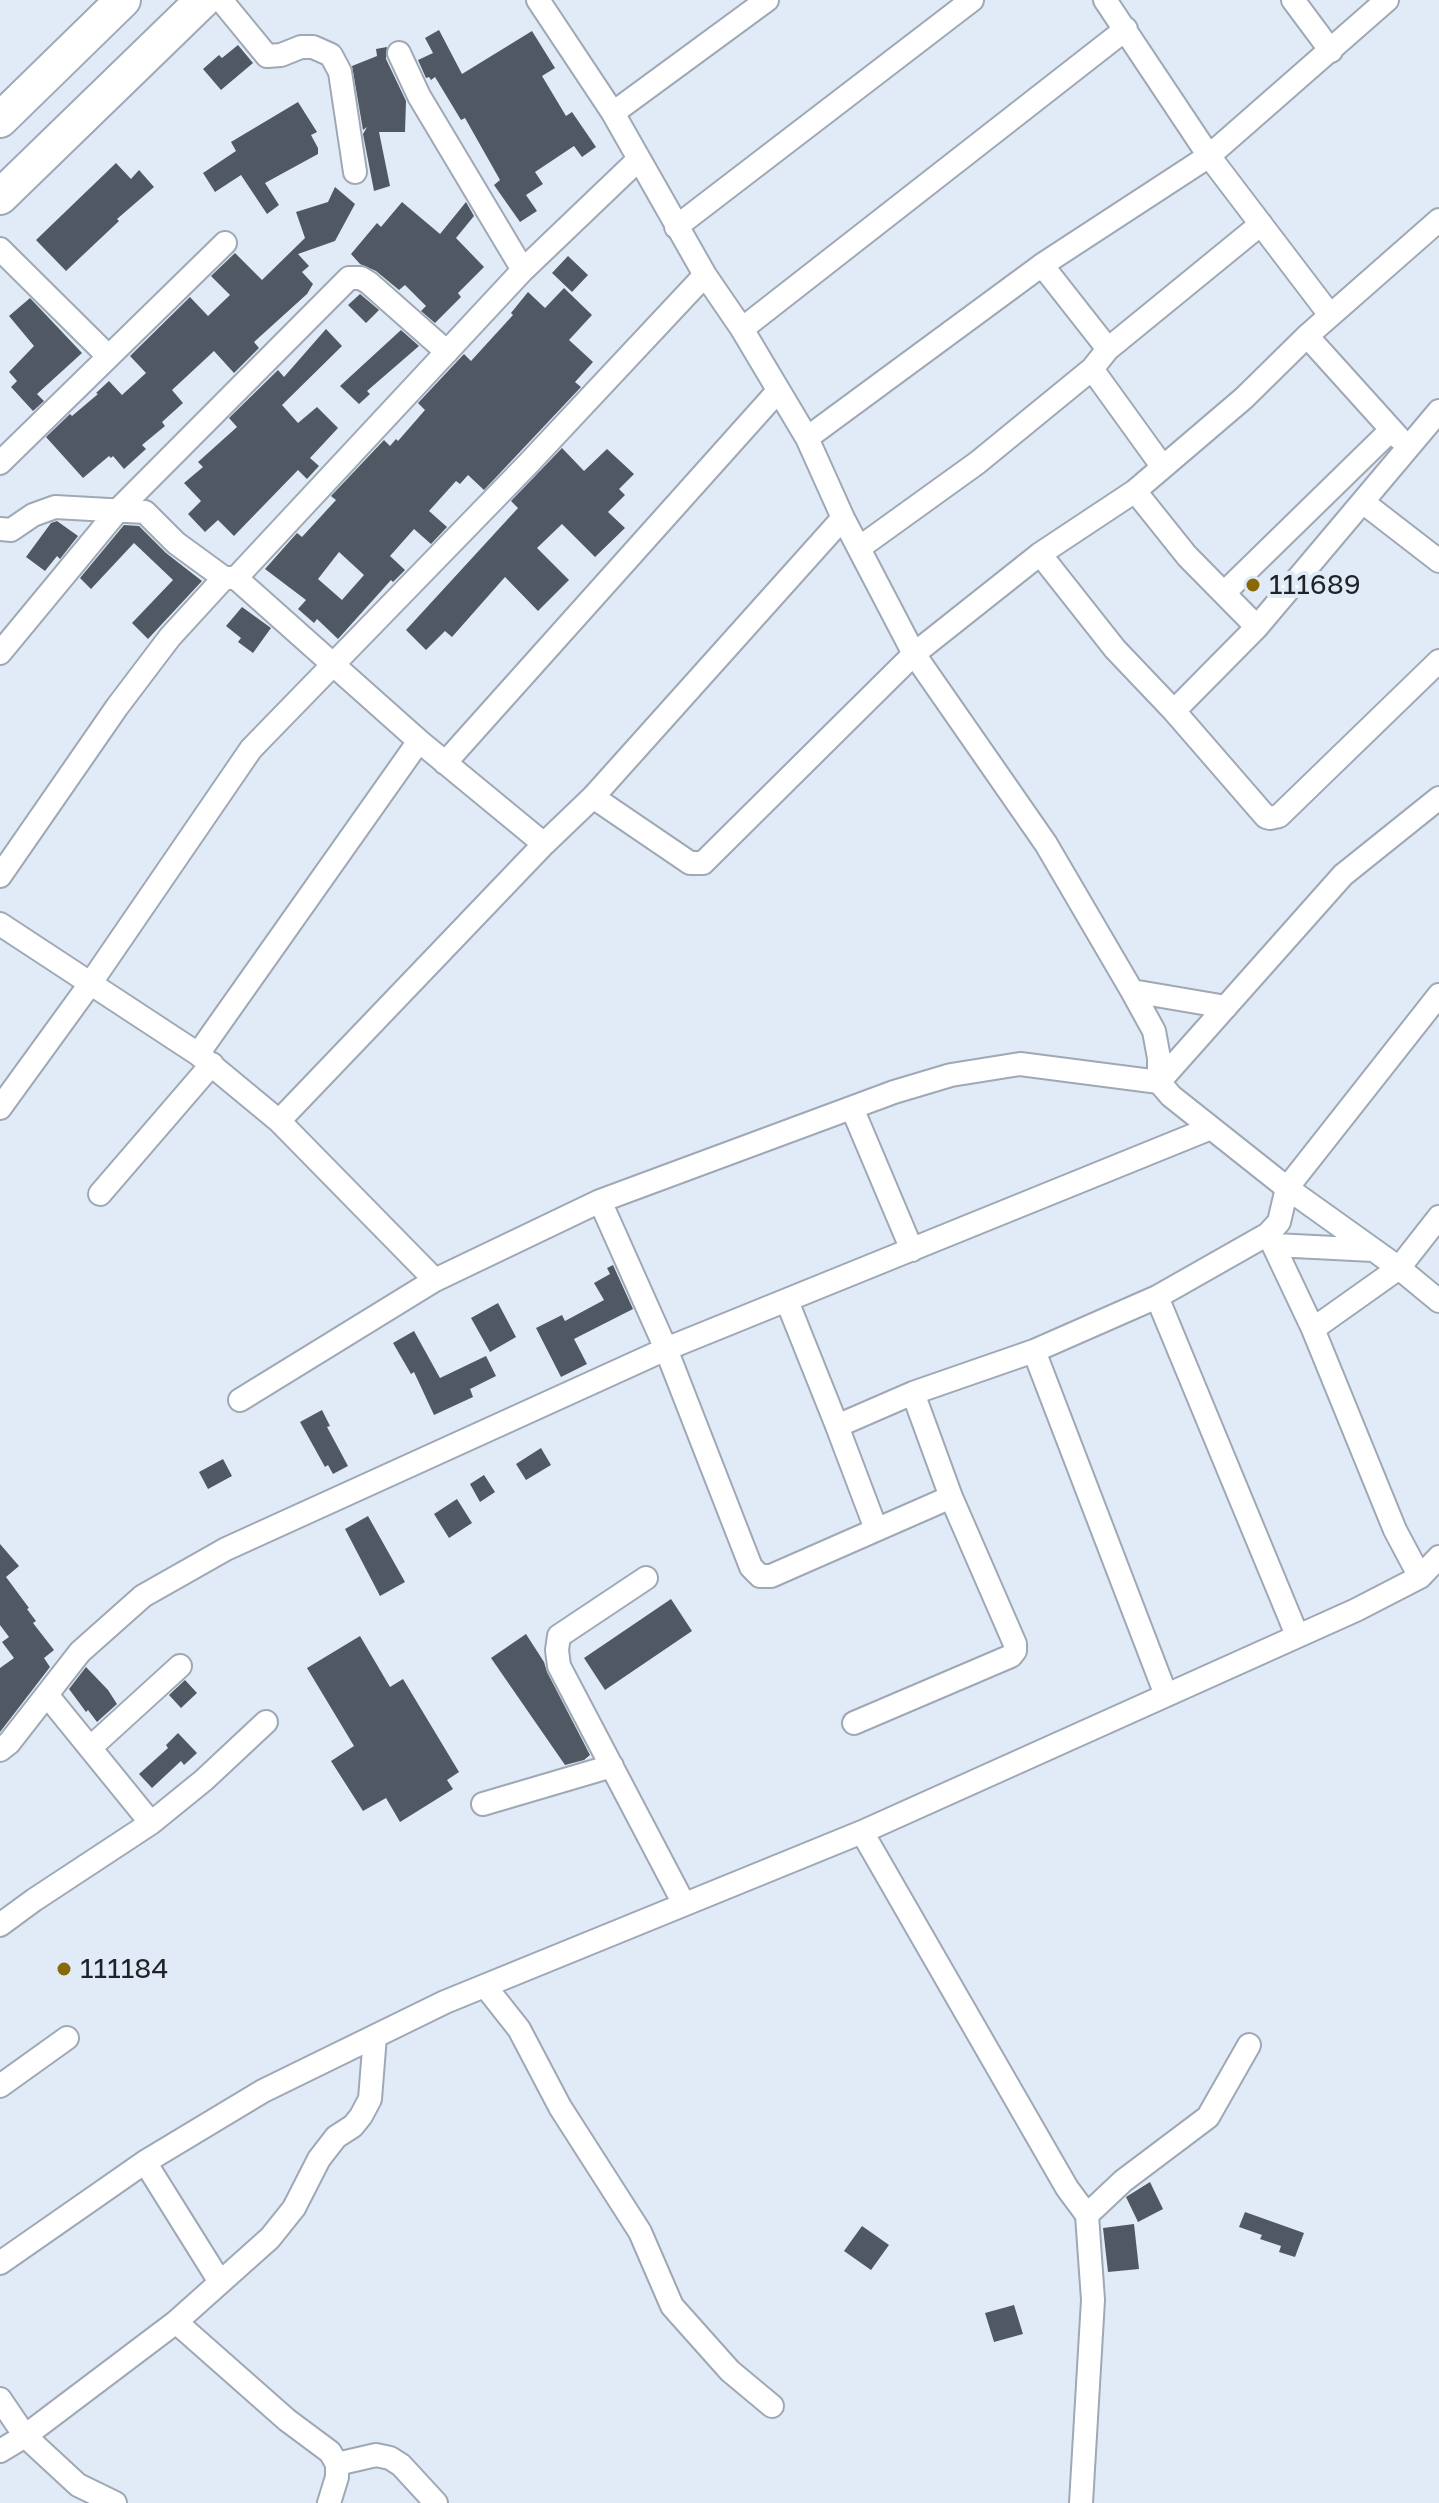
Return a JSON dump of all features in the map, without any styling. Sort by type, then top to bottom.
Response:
[{"type":"highway","points":[[0,120],[123,0]]},
{"type":"highway","points":[[0,197],[203,0]]},
{"type":"street","points":[[221,0],[267,56],[272,58],[301,47],[313,47],[324,50],[335,60],[340,72],[355,172]]},
{"type":"street","points":[[538,0],[613,113],[676,227],[807,438],[843,518],[914,654],[1046,844],[1132,991],[1154,1031],[1159,1082],[1171,1096],[1287,1188],[1399,1268],[1439,1301]]},
{"type":"street","points":[[613,113],[767,0]]},
{"type":"street","points":[[676,227],[972,0]]},
{"type":"street","points":[[1105,0],[1209,156],[1330,315]]},
{"type":"street","points":[[1293,0],[1331,51]]},
{"type":"street","points":[[807,438],[1042,265],[1209,156],[1387,0]]},
{"type":"street","points":[[742,329],[1126,29]]},
{"type":"street","points":[[399,53],[419,96],[523,270]]},
{"type":"street","points":[[0,876],[170,637],[523,270],[638,160]]},
{"type":"street","points":[[593,797],[690,863],[703,863],[914,654],[1040,554],[1135,491],[1244,398],[1330,315],[1439,220]]},
{"type":"street","points":[[859,548],[977,463],[1092,369],[1108,349],[1261,224]]},
{"type":"street","points":[[0,463],[225,243]]},
{"type":"street","points":[[0,249],[108,356]]},
{"type":"street","points":[[1042,265],[1108,349]]},
{"type":"street","points":[[2,1100],[90,984],[251,749],[528,464],[705,275]]},
{"type":"street","points":[[0,653],[119,509],[349,278],[361,278],[369,283],[447,352]]},
{"type":"street","points":[[1307,336],[1409,448]]},
{"type":"street","points":[[1092,369],[1162,466]]},
{"type":"street","points":[[445,763],[778,391]]},
{"type":"street","points":[[1174,711],[1257,627],[1439,411]]},
{"type":"street","points":[[1224,593],[1391,430]]},
{"type":"street","points":[[1135,491],[1187,556],[1257,627]]},
{"type":"street","points":[[1364,503],[1439,561]]},
{"type":"street","points":[[0,529],[11,530],[33,515],[55,507],[145,512],[176,543],[230,578],[544,844]]},
{"type":"street","points":[[279,1121],[544,844],[593,797],[843,518]]},
{"type":"street","points":[[1040,554],[1115,649],[1174,711],[1266,817],[1275,818],[1439,661]]},
{"type":"street","points":[[100,1194],[205,1059],[419,741]]},
{"type":"street","points":[[1159,1082],[1343,875],[1439,798]]},
{"type":"street","points":[[0,924],[205,1059],[279,1121],[435,1280]]},
{"type":"street","points":[[1132,991],[1226,1007]]},
{"type":"street","points":[[1420,1577],[1395,1530],[1313,1329],[1272,1240],[1287,1188],[1439,995]]},
{"type":"street","points":[[240,1400],[435,1280],[600,1201],[852,1108],[951,1075],[1020,1064],[1159,1082]]},
{"type":"street","points":[[852,1108],[912,1250]]},
{"type":"street","points":[[3,1741],[47,1695],[80,1652],[143,1596],[226,1549],[666,1349],[1211,1128]]},
{"type":"street","points":[[600,1201],[666,1349],[751,1567],[760,1576],[771,1576],[951,1497]]},
{"type":"street","points":[[1313,1329],[1399,1268],[1439,1217]]},
{"type":"street","points":[[837,1426],[913,1393],[1034,1351],[1157,1297],[1272,1240],[1373,1250]]},
{"type":"street","points":[[1157,1297],[1297,1635]]},
{"type":"street","points":[[787,1301],[876,1529]]},
{"type":"street","points":[[1034,1351],[1166,1695]]},
{"type":"street","points":[[854,1723],[1011,1656],[1015,1651],[1015,1644],[951,1497],[913,1393]]},
{"type":"street","points":[[0,2263],[145,2162],[263,2091],[375,2036],[485,1986],[862,1832],[1356,1610],[1420,1577],[1439,1557]]},
{"type":"street","points":[[646,1578],[559,1636],[557,1650],[559,1666],[684,1904]]},
{"type":"street","points":[[90,1748],[180,1666]]},
{"type":"street","points":[[47,1695],[151,1823]]},
{"type":"street","points":[[0,1925],[151,1823],[204,1780],[266,1722]]},
{"type":"street","points":[[483,1804],[612,1766]]},
{"type":"street","points":[[862,1832],[1067,2188],[1087,2215],[1093,2300],[1081,2503]]},
{"type":"street","points":[[485,1986],[519,2029],[560,2107],[640,2232],[672,2306],[730,2371],[772,2406]]},
{"type":"street","points":[[0,2451],[25,2436],[176,2322],[270,2238],[294,2208],[326,2150],[336,2137],[353,2126],[370,2099],[375,2036]]},
{"type":"street","points":[[0,2086],[67,2038]]},
{"type":"street","points":[[1087,2215],[1123,2181],[1208,2117],[1249,2045]]},
{"type":"street","points":[[145,2162],[220,2282]]},
{"type":"street","points":[[176,2322],[287,2420],[330,2452],[337,2464],[337,2477],[329,2503]]},
{"type":"street","points":[[0,2399],[25,2436],[78,2485],[115,2503]]},
{"type":"street","points":[[337,2464],[376,2455],[390,2458],[401,2465],[436,2503]]},
{"type":"building","points":[[439,30],[462,74],[532,31],[555,68],[542,76],[566,116],[572,112],[596,147],[582,157],[574,146],[535,172],[543,184],[526,195],[537,211],[520,222],[494,185],[500,180],[465,118],[461,120],[435,77],[431,80],[426,78],[418,60],[433,53],[425,38]]},
{"type":"building","points":[[238,45],[253,63],[221,90],[203,69],[219,55],[222,58]]},
{"type":"building","points":[[387,47],[386,59],[406,101],[405,132],[379,132],[390,186],[374,191],[363,134],[367,127],[363,130],[352,66],[377,56],[376,49]]},
{"type":"building","points":[[298,102],[317,132],[311,135],[318,154],[265,183],[279,205],[267,214],[241,175],[215,192],[203,173],[236,151],[231,142]]},
{"type":"building","points":[[116,163],[131,179],[139,170],[154,187],[117,219],[119,221],[66,271],[36,240]]},
{"type":"building","points":[[335,187],[355,204],[335,241],[298,254],[309,266],[302,272],[313,284],[307,294],[254,342],[259,348],[234,373],[214,351],[172,390],[183,403],[162,422],[165,426],[142,445],[146,449],[124,469],[113,456],[109,456],[83,478],[46,437],[70,414],[72,416],[98,394],[109,381],[122,395],[146,373],[130,356],[190,297],[208,316],[230,295],[211,276],[235,253],[262,280],[305,238],[296,212],[328,202]]},
{"type":"building","points":[[402,202],[440,234],[466,202],[474,216],[456,238],[484,267],[458,293],[461,297],[435,323],[421,311],[426,306],[405,285],[399,290],[376,271],[360,264],[351,254],[377,223],[381,227]]},
{"type":"building","points":[[568,256],[588,275],[572,292],[552,273]]},
{"type":"building","points":[[564,288],[592,315],[569,340],[593,362],[575,382],[581,387],[484,490],[468,475],[460,484],[456,481],[429,511],[447,527],[431,544],[414,529],[390,556],[405,570],[393,582],[391,580],[338,639],[317,619],[314,623],[298,609],[306,600],[265,569],[297,533],[302,537],[336,500],[331,496],[384,440],[390,446],[396,439],[398,441],[425,410],[418,403],[464,354],[471,361],[513,315],[511,313],[528,292],[545,308]],"holes":[[[339,552],[364,575],[342,600],[318,579]]]},
{"type":"building","points":[[360,294],[379,310],[366,323],[348,305]]},
{"type":"building","points":[[30,298],[82,353],[37,394],[44,401],[33,411],[11,387],[17,381],[9,372],[34,346],[9,316]]},
{"type":"building","points":[[326,329],[342,346],[282,405],[298,423],[317,407],[338,428],[310,458],[319,466],[307,479],[298,470],[234,536],[218,520],[205,532],[188,514],[201,501],[184,483],[203,467],[198,462],[237,427],[229,418],[278,370],[284,377]]},
{"type":"building","points":[[401,330],[419,346],[367,391],[370,394],[359,404],[340,386]]},
{"type":"building","points":[[562,448],[584,471],[607,449],[634,474],[619,489],[625,495],[608,512],[625,528],[595,557],[562,524],[537,548],[569,580],[538,611],[505,577],[452,637],[445,631],[426,650],[406,630],[518,508],[511,501]]},
{"type":"building","points":[[57,521],[78,536],[60,559],[57,556],[45,571],[26,557],[51,523]]},
{"type":"building","points":[[124,525],[139,526],[166,553],[202,581],[148,639],[132,623],[173,580],[134,543],[91,589],[80,578]]},
{"type":"building","points":[[242,607],[271,628],[253,653],[238,642],[241,638],[226,626]]},
{"type":"building","points":[[613,1265],[633,1309],[574,1339],[587,1364],[561,1377],[536,1328],[562,1315],[565,1321],[604,1300],[594,1283],[610,1274],[607,1268]]},
{"type":"building","points":[[498,1303],[516,1337],[490,1352],[471,1318]]},
{"type":"building","points":[[414,1331],[440,1378],[486,1356],[496,1376],[470,1389],[473,1397],[434,1415],[414,1372],[411,1374],[393,1343]]},
{"type":"building","points":[[322,1410],[330,1426],[327,1427],[348,1466],[333,1474],[328,1465],[325,1467],[300,1422]]},
{"type":"building","points":[[541,1448],[551,1465],[526,1480],[516,1464]]},
{"type":"building","points":[[223,1459],[232,1476],[208,1489],[199,1472]]},
{"type":"building","points":[[484,1475],[495,1492],[480,1502],[470,1484]]},
{"type":"building","points":[[457,1499],[472,1523],[449,1538],[434,1514]]},
{"type":"building","points":[[368,1516],[405,1582],[380,1596],[345,1529]]},
{"type":"building","points":[[0,1544],[19,1566],[6,1577],[29,1608],[36,1621],[33,1623],[54,1650],[44,1658],[50,1667],[0,1732],[0,1668],[14,1658],[2,1642],[9,1637],[0,1625]]},
{"type":"building","points":[[671,1599],[692,1631],[605,1690],[584,1658]]},
{"type":"building","points":[[526,1634],[544,1662],[590,1755],[584,1760],[565,1765],[491,1658]]},
{"type":"building","points":[[360,1636],[390,1687],[403,1679],[459,1772],[447,1780],[453,1789],[400,1822],[386,1798],[363,1811],[331,1761],[354,1746],[307,1668]]},
{"type":"building","points":[[86,1667],[117,1704],[97,1722],[69,1689]]},
{"type":"building","points":[[185,1680],[197,1693],[181,1708],[169,1695]]},
{"type":"building","points":[[178,1733],[197,1753],[184,1765],[181,1761],[152,1788],[139,1774],[168,1748],[166,1745]]},
{"type":"building","points":[[1150,2182],[1163,2209],[1138,2222],[1126,2197]]},
{"type":"building","points":[[1245,2212],[1304,2233],[1295,2257],[1279,2252],[1281,2246],[1260,2239],[1262,2235],[1239,2227]]},
{"type":"building","points":[[1134,2224],[1139,2269],[1108,2272],[1103,2228]]},
{"type":"building","points":[[862,2226],[889,2245],[871,2270],[844,2251]]},
{"type":"building","points":[[1014,2305],[1023,2334],[994,2342],[985,2313]]},
{"type":"place","name":"111689","points":[[1253,585]]},
{"type":"place","name":"111184","points":[[64,1969]]}]
